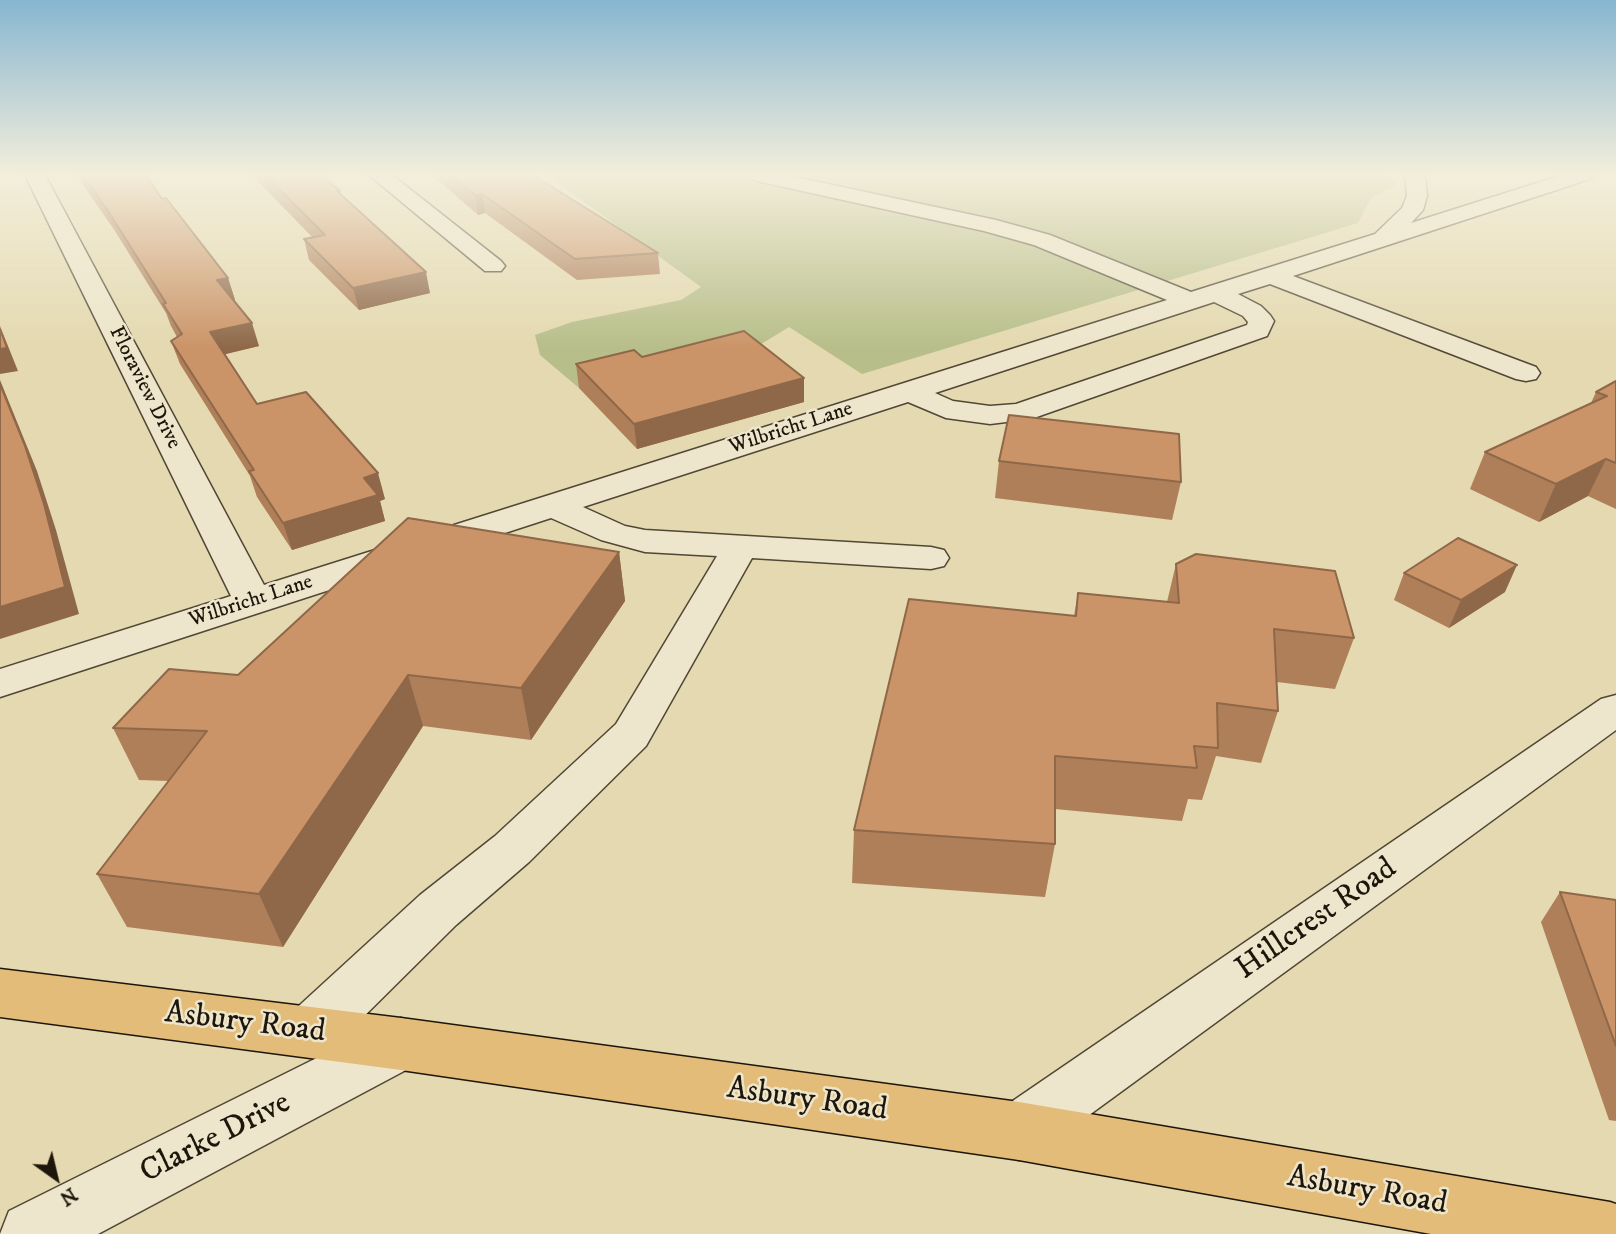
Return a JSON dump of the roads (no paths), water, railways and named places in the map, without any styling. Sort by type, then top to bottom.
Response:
[{"type":"main road","name":"Asbury Road","points":[[0,993],[401,1044],[1019,1131],[1610,1234]]},
{"type":"street","name":"Floraview Drive","points":[[65,233],[253,601]]},
{"type":"street","points":[[451,233],[493,266]]},
{"type":"street","points":[[909,391],[946,409],[990,415],[1020,413],[1258,330],[1261,321],[1252,312],[1015,233]]},
{"type":"street","points":[[1384,238],[1389,233]]},
{"type":"street","name":"Wilbricht Lane","points":[[0,683],[1401,233]]},
{"type":"street","points":[[1269,275],[1526,373]]},
{"type":"street","points":[[552,506],[613,533],[645,541],[930,558]]},
{"type":"street","points":[[310,1032],[438,910],[512,849],[631,734],[740,547]]},
{"type":"street","name":"Hillcrest Road","points":[[1019,1131],[1616,709]]},
{"type":"street","name":"Clarke Drive","points":[[32,1234],[401,1044]]}]
